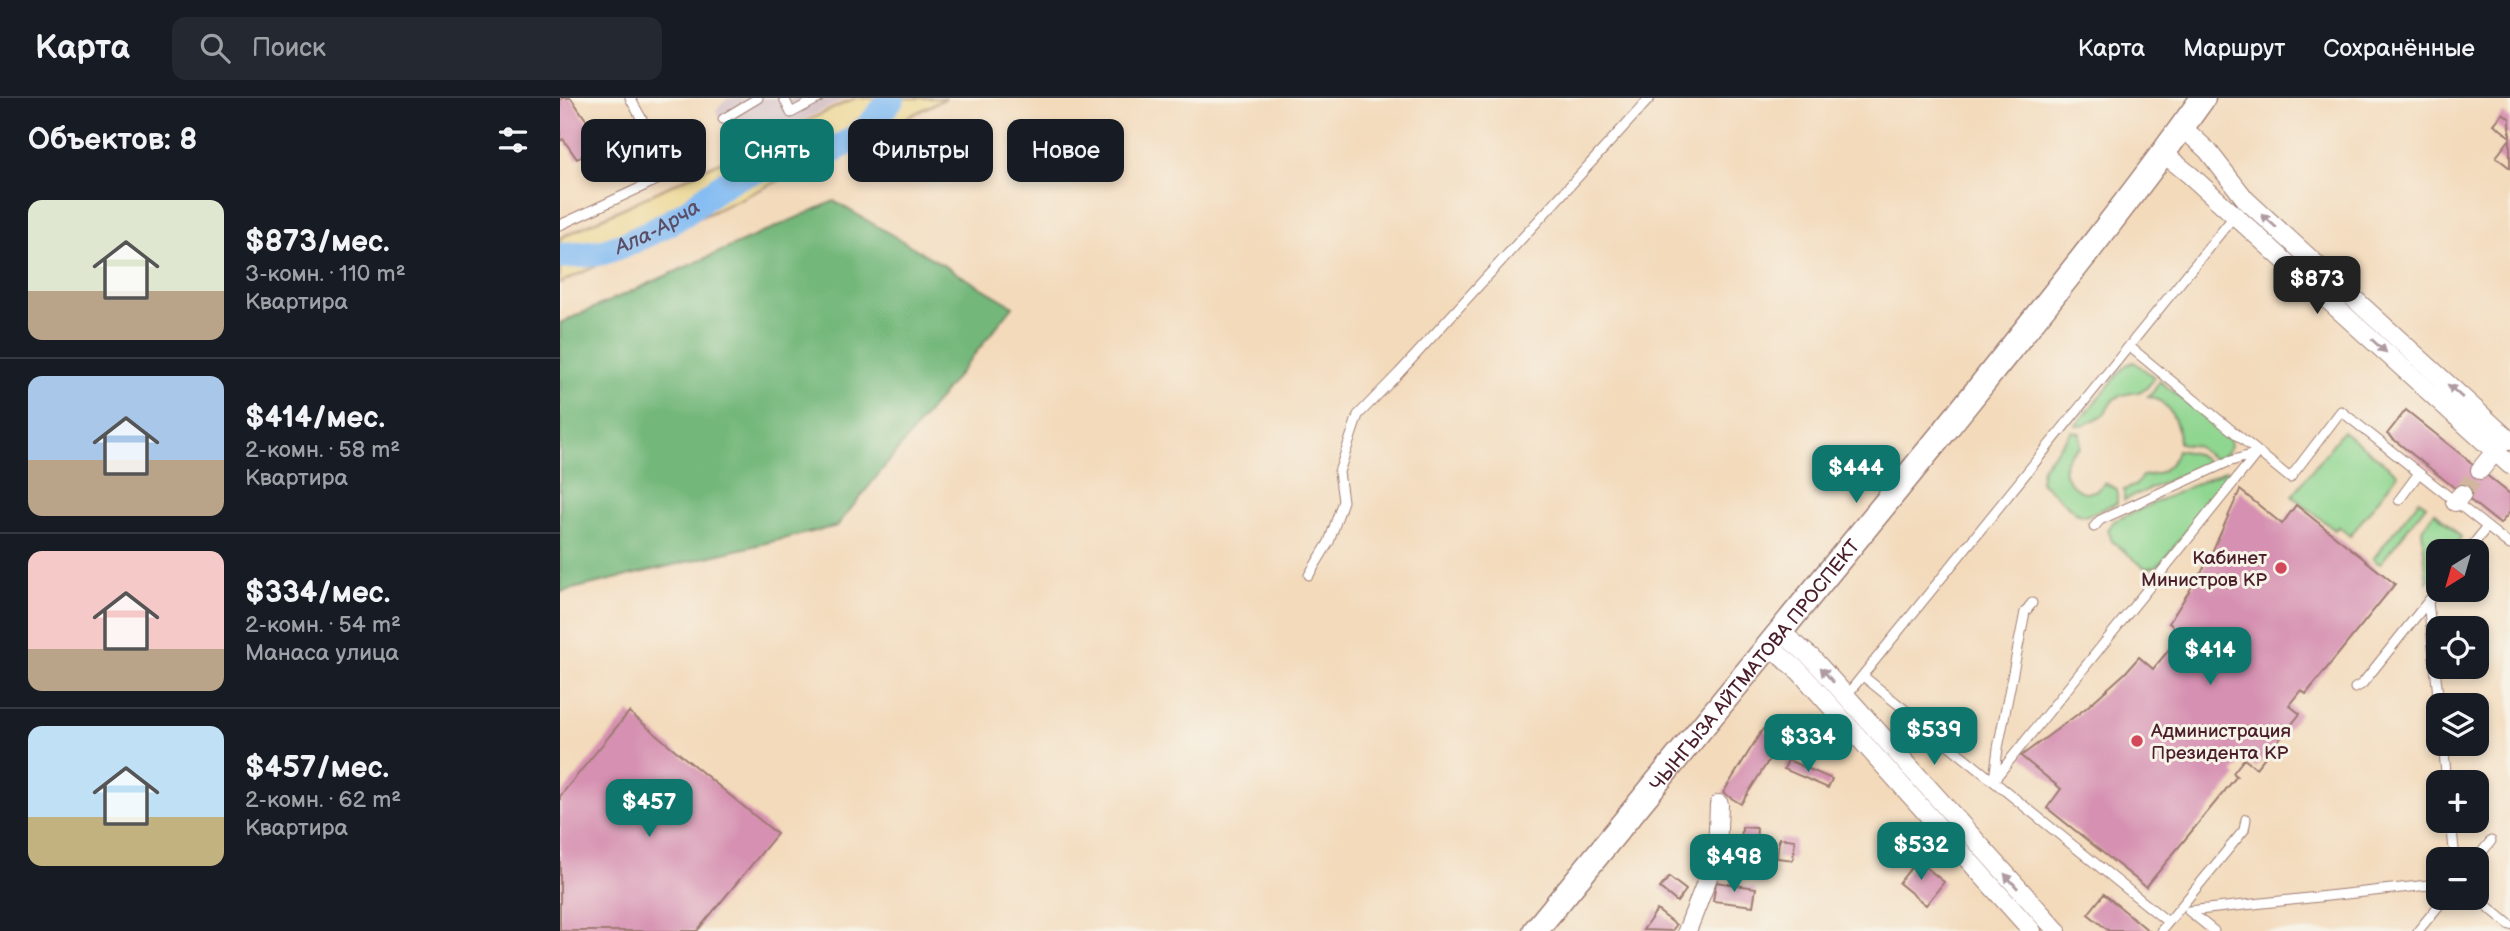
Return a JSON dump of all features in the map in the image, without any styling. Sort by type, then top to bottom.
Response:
[{"type":"main road","name":"ЧЫНГЫЗА АЙТМАТОВА ПРОСПЕКТ","points":[[1535,931],[1776,640],[2164,153],[2203,98]]},
{"type":"street","points":[[2182,127],[2208,150],[2246,200],[2504,443],[2510,466]]},
{"type":"street","points":[[2164,153],[2504,443]]},
{"type":"street","points":[[2235,215],[2246,200]]},
{"type":"street","points":[[2480,470],[2504,443]]},
{"type":"street","points":[[1776,640],[1812,658],[2057,931]]},
{"type":"street","points":[[1776,640],[1800,672],[2032,931]]},
{"type":"street","points":[[1687,931],[1717,854],[1719,804]]},
{"type":"lane","points":[[560,225],[672,173],[630,98]]},
{"type":"lane","points":[[723,118],[758,98]]},
{"type":"lane","points":[[784,98],[791,113],[819,98]]},
{"type":"lane","points":[[1309,575],[1329,542],[1343,501],[1339,472],[1358,415],[1650,98]]},
{"type":"lane","points":[[1846,696],[2235,215]]},
{"type":"lane","points":[[2130,347],[2290,478],[2341,411],[2419,473],[2459,498],[2487,527],[2510,545]]},
{"type":"lane","points":[[2094,527],[2110,515],[2228,462],[2258,452]]},
{"type":"lane","points":[[1993,781],[2258,452]]},
{"type":"lane","points":[[2399,500],[2419,473]]},
{"type":"lane","points":[[2478,539],[2487,527]]},
{"type":"lane","points":[[2355,688],[2362,684],[2427,602]]},
{"type":"lane","points":[[2428,602],[2438,693]]},
{"type":"lane","points":[[1993,781],[2025,612],[2032,603]]},
{"type":"lane","points":[[1863,676],[2168,922]]},
{"type":"lane","points":[[2161,931],[2185,909],[2244,830],[2246,819]]},
{"type":"lane","points":[[2486,847],[2491,841]]},
{"type":"lane","points":[[2185,909],[2426,885]]},
{"type":"lane","points":[[2489,908],[2510,925]]},
{"type":"lane","points":[[2185,909],[2214,931]]},
{"type":"lane","points":[[2418,931],[2435,910]]},
{"type":"shaded area","points":[[728,98],[848,98],[805,119],[720,119],[716,110]]},
{"type":"green space","points":[[834,201],[1013,306],[837,526],[560,592],[560,323]]},
{"type":"green space","points":[[2134,362],[2154,377],[2146,389],[2116,398],[2101,416],[2083,426],[2076,425],[2126,365]]},
{"type":"green space","points":[[2160,381],[2229,437],[2231,446],[2226,454],[2214,459],[2196,446],[2179,443],[2172,414],[2162,403],[2148,396]]},
{"type":"green space","points":[[2072,431],[2080,433],[2080,447],[2069,455],[2065,464],[2065,474],[2070,482],[2077,489],[2086,492],[2096,490],[2105,483],[2117,489],[2117,503],[2085,516],[2076,513],[2040,481],[2042,468]]},
{"type":"green space","points":[[2343,431],[2398,474],[2350,536],[2338,526],[2335,530],[2292,496]]},
{"type":"green space","points":[[2177,450],[2197,454],[2209,463],[2124,500],[2124,490],[2136,485],[2142,476],[2164,469]]},
{"type":"green space","points":[[2227,470],[2231,474],[2230,477],[2156,567],[2145,568],[2112,541],[2108,530],[2114,521]]},
{"type":"green space","points":[[2419,500],[2426,505],[2380,564],[2373,559]]},
{"type":"green space","points":[[2435,512],[2461,537],[2426,539],[2426,571],[2422,529]]},
{"type":"sand","points":[[855,98],[946,98],[904,119],[848,119],[848,147],[834,154],[834,119],[811,119]]},
{"type":"sand","points":[[720,162],[720,182],[776,182],[560,283],[560,238],[678,182],[706,182],[706,169]]},
{"type":"building","points":[[571,98],[585,119],[581,119],[581,156],[577,159],[563,139],[560,141],[560,100]]},
{"type":"building","points":[[2503,113],[2510,119],[2510,137],[2494,124]]},
{"type":"building","points":[[2510,139],[2510,168],[2496,157]]},
{"type":"building","points":[[2406,410],[2510,494],[2510,512],[2500,524],[2387,434]]},
{"type":"building","points":[[2240,490],[2282,524],[2296,505],[2395,584],[2306,694],[2301,690],[2289,705],[2300,714],[2256,768],[2244,759],[2233,773],[2237,776],[2146,887],[2047,808],[2061,789],[2021,756],[2086,708],[2139,657],[2153,669],[2182,634],[2169,623],[2208,561]]},
{"type":"building","points":[[629,712],[777,834],[697,931],[560,931],[560,796]]},
{"type":"building","points":[[1809,716],[1817,722],[1813,729],[1823,736],[1817,744],[1799,731]]},
{"type":"building","points":[[1763,729],[1781,741],[1741,804],[1723,793]]},
{"type":"building","points":[[1788,760],[1832,779],[1828,788],[1784,769]]},
{"type":"building","points":[[1742,827],[1757,828],[1756,844],[1741,842]]},
{"type":"building","points":[[1779,838],[1795,840],[1793,860],[1777,858]]},
{"type":"building","points":[[1917,860],[1944,882],[1926,905],[1899,883]]},
{"type":"building","points":[[1669,877],[1686,890],[1677,902],[1660,888]]},
{"type":"building","points":[[1716,882],[1756,888],[1753,906],[1713,901]]},
{"type":"building","points":[[2104,894],[2149,931],[2109,931],[2088,914]]},
{"type":"building","points":[[1657,910],[1676,925],[1672,931],[1643,930]]},
{"type":"waterway","name":"Ала-Арча","points":[[560,256],[598,253],[624,245],[676,219],[719,187],[740,176],[811,157],[845,144],[869,126],[892,98]]},
{"type":"tunnel","points":[[2462,494],[2480,470]]},
{"type":"place","name":"Кабинет Министров КР","points":[[2281,568]]},
{"type":"place","name":"Администрация Президента КР","points":[[2137,741]]}]
